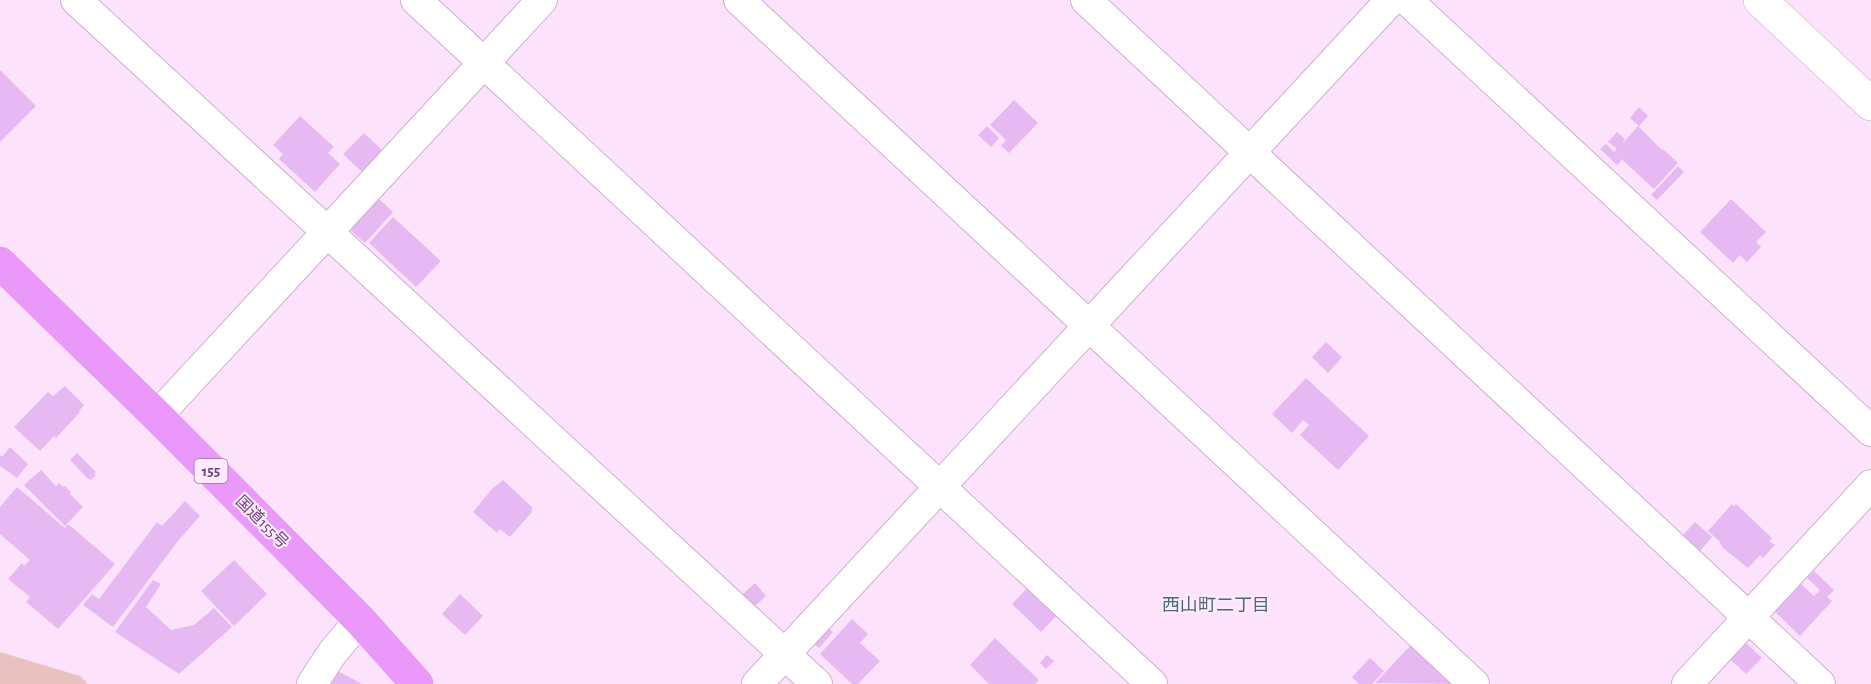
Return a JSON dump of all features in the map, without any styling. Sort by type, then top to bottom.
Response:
[{"type":"highway","name":"国道155号","points":[[3,273],[157,416],[360,620],[417,684]]},
{"type":"street","points":[[76,0],[817,684]]},
{"type":"street","points":[[416,0],[1152,684]]},
{"type":"street","points":[[157,416],[542,0]]},
{"type":"street","points":[[739,0],[1474,684]]},
{"type":"street","points":[[1086,0],[1820,684]]},
{"type":"street","points":[[757,684],[1391,0]]},
{"type":"street","points":[[1407,0],[1871,431]]},
{"type":"street","points":[[1760,0],[1871,104]]},
{"type":"street","points":[[1687,684],[1871,485]]},
{"type":"street","points":[[312,684],[333,652],[360,620]]},
{"type":"shaded area","points":[[0,652],[80,676],[88,684],[0,684]]},
{"type":"building","points":[[0,70],[36,106],[0,142]]},
{"type":"building","points":[[1014,100],[1038,123],[1009,153],[1001,146],[1006,140],[990,125]]},
{"type":"building","points":[[1639,107],[1648,116],[1639,126],[1630,118]]},
{"type":"building","points":[[300,116],[334,147],[328,153],[340,164],[315,192],[279,159],[283,154],[273,145]]},
{"type":"building","points":[[987,126],[999,138],[991,147],[978,135]]},
{"type":"building","points":[[1638,126],[1678,163],[1654,189],[1616,154],[1622,160],[1617,165],[1600,149],[1606,144],[1614,152],[1617,149],[1608,142],[1617,132],[1625,139],[1621,145]]},
{"type":"building","points":[[364,133],[382,150],[362,172],[343,154]]},
{"type":"building","points":[[1678,166],[1684,172],[1657,200],[1651,195]]},
{"type":"building","points":[[378,198],[393,212],[365,243],[349,229]]},
{"type":"building","points":[[1731,199],[1766,232],[1756,242],[1761,247],[1747,262],[1740,255],[1733,263],[1700,232]]},
{"type":"building","points":[[393,217],[441,261],[416,287],[369,243]]},
{"type":"building","points":[[1326,342],[1342,357],[1328,373],[1312,357]]},
{"type":"building","points":[[1306,378],[1369,436],[1338,470],[1300,435],[1309,425],[1303,420],[1292,433],[1272,414]]},
{"type":"building","points":[[65,386],[84,405],[56,438],[54,436],[40,451],[14,427],[48,392],[53,396]]},
{"type":"building","points":[[10,447],[28,464],[17,478],[0,466],[0,455],[2,457]]},
{"type":"building","points":[[77,453],[96,472],[91,480],[70,460]]},
{"type":"building","points":[[41,470],[56,486],[59,483],[65,486],[83,507],[65,526],[24,485]]},
{"type":"building","points":[[503,480],[533,508],[510,537],[500,529],[497,533],[473,512],[493,488]]},
{"type":"building","points":[[17,487],[65,528],[68,524],[115,564],[58,629],[26,602],[30,597],[8,579],[22,563],[24,566],[30,560],[0,534],[0,507]]},
{"type":"building","points":[[185,501],[200,516],[178,541],[113,627],[83,605],[92,594],[99,599],[157,522],[162,526]]},
{"type":"building","points":[[1732,504],[1734,506],[1736,504],[1772,538],[1769,541],[1775,545],[1763,558],[1760,555],[1748,568],[1723,548],[1708,531]]},
{"type":"building","points":[[1695,522],[1712,537],[1699,552],[1682,536]]},
{"type":"building","points":[[234,560],[267,594],[234,626],[201,591]]},
{"type":"building","points":[[1814,571],[1834,590],[1827,597],[1832,601],[1800,636],[1773,610],[1799,582],[1814,596],[1820,590],[1807,578]]},
{"type":"building","points":[[153,580],[161,584],[146,607],[171,630],[194,625],[214,608],[232,627],[179,674],[115,632]]},
{"type":"building","points":[[755,583],[766,596],[754,607],[743,594]]},
{"type":"building","points":[[1029,586],[1058,614],[1041,632],[1012,604]]},
{"type":"building","points":[[460,594],[483,616],[465,635],[442,614]]},
{"type":"building","points":[[852,619],[868,634],[860,643],[880,661],[858,684],[852,684],[820,654]]},
{"type":"building","points":[[827,627],[833,632],[819,648],[813,643]]},
{"type":"building","points":[[995,638],[1039,680],[1035,684],[989,684],[970,665]]},
{"type":"building","points":[[1744,641],[1762,658],[1746,674],[1728,657]]},
{"type":"building","points":[[1411,645],[1453,684],[1375,683]]},
{"type":"building","points":[[1047,655],[1054,661],[1046,669],[1040,663]]},
{"type":"building","points":[[1370,658],[1384,671],[1372,684],[1359,684],[1352,677]]},
{"type":"building","points":[[334,669],[362,684],[326,684]]},
{"type":"district","name":"西山町二丁目","points":[[1216,606]]}]
